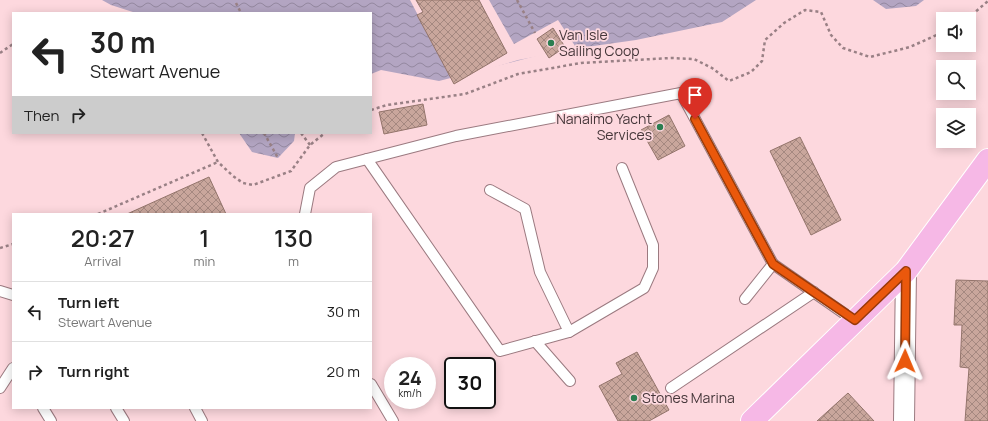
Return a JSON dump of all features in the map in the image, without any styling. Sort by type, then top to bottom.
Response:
[{"type":"highway","points":[[752,421],[906,271],[988,160]]},
{"type":"street","points":[[904,421],[906,271]]},
{"type":"lane","points":[[305,213],[310,188],[336,167],[456,136],[681,93],[773,264],[855,320]]},
{"type":"lane","points":[[367,159],[500,351],[569,332],[644,288],[653,268],[653,245],[622,168]]},
{"type":"lane","points":[[490,190],[525,209],[540,272],[569,332]]},
{"type":"lane","points":[[745,299],[773,264]]},
{"type":"lane","points":[[0,291],[12,295]]},
{"type":"lane","points":[[671,388],[814,292]]},
{"type":"lane","points":[[535,341],[570,381]]},
{"type":"lane","points":[[0,388],[12,370]]},
{"type":"lane","points":[[372,386],[393,421]]},
{"type":"lane","points":[[44,409],[51,421]]},
{"type":"lane","points":[[117,409],[124,421]]},
{"type":"lane","points":[[196,409],[202,421]]},
{"type":"path","points":[[517,0],[535,33]]},
{"type":"path","points":[[975,12],[988,1]]},
{"type":"path","points":[[236,3],[240,12]]},
{"type":"path","points":[[372,110],[387,105],[465,94],[518,74],[582,63],[671,58],[694,59],[712,68],[729,81],[751,72],[762,61],[766,40],[784,23],[805,10],[821,12],[831,35],[843,48],[870,57],[910,46],[936,35]]},
{"type":"path","points":[[0,54],[12,45]]},
{"type":"path","points":[[203,134],[218,162],[233,176],[243,182],[253,185],[291,171],[310,146],[324,134]]},
{"type":"path","points":[[265,134],[278,158]]},
{"type":"path","points":[[302,134],[310,146]]},
{"type":"path","points":[[100,213],[218,162]]},
{"type":"path","points":[[0,248],[12,244]]},
{"type":"water","points":[[102,0],[756,0],[722,22],[636,40],[551,52],[439,81],[381,70],[372,74],[372,12],[133,12],[111,5]]},
{"type":"water","points":[[873,0],[924,0],[916,6],[886,9]]},
{"type":"water","points":[[240,134],[295,134],[294,141],[278,158],[252,152]]},
{"type":"pier","points":[[410,0],[489,0],[514,44],[558,20],[577,49],[518,60],[452,80]]},
{"type":"building","points":[[416,0],[479,0],[507,53],[454,84],[417,15],[423,12]]},
{"type":"building","name":"Van Isle Sailing Coop","points":[[553,28],[565,47],[549,58],[537,39]]},
{"type":"building","points":[[423,104],[427,125],[384,134],[379,112]]},
{"type":"building","name":"Nanaimo Yacht Services","points":[[669,115],[685,146],[658,160],[641,130]]},
{"type":"building","points":[[800,137],[841,220],[811,235],[770,151]]},
{"type":"building","points":[[209,177],[226,213],[129,213]]},
{"type":"building","points":[[956,280],[988,281],[988,421],[965,421],[969,368],[960,367],[962,325],[954,325]]},
{"type":"building","name":"Stones Marina","points":[[637,352],[669,410],[649,421],[618,421],[599,386],[622,374],[616,363]]},
{"type":"building","points":[[848,393],[874,421],[817,421]]},
{"type":"place","name":"Van Isle Sailing Coop","points":[[551,43]]},
{"type":"place","name":"Nanaimo Yacht Services","points":[[660,127]]},
{"type":"place","name":"Stones Marina","points":[[634,398]]},
{"type":"route","points":[[695,119],[773,264],[855,320],[906,271],[905,361]]}]
